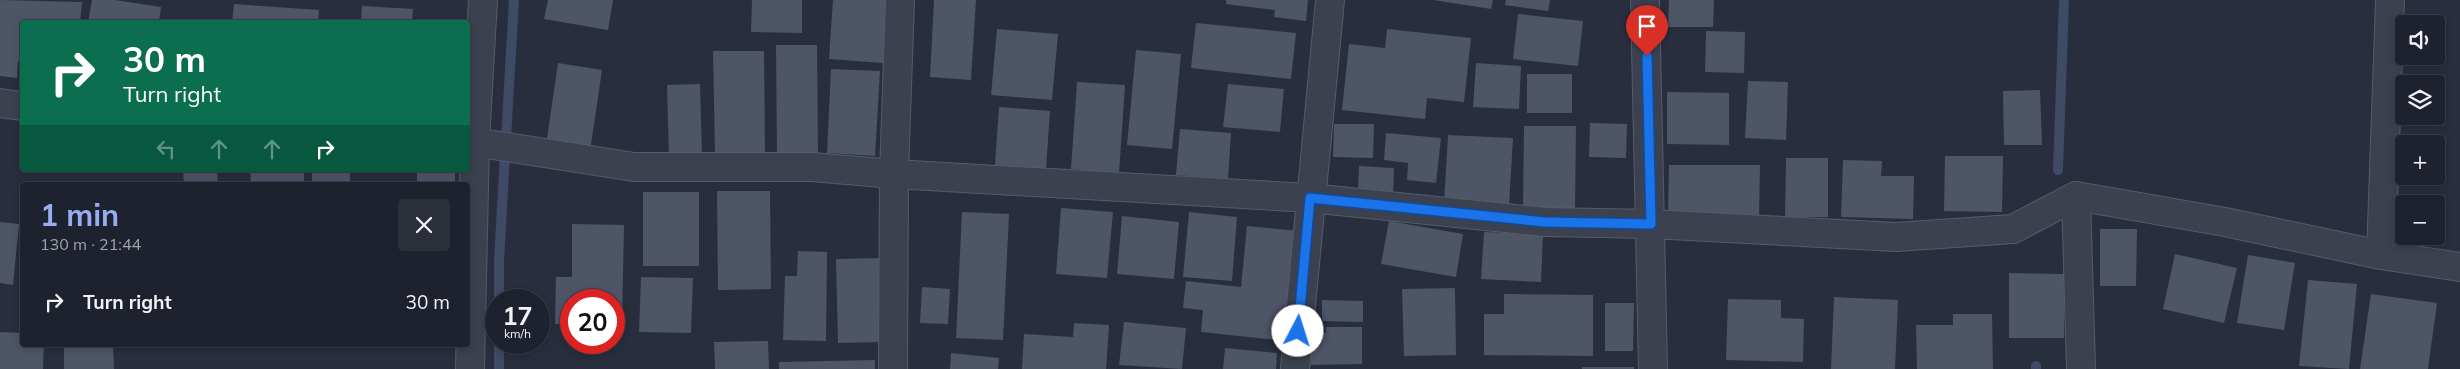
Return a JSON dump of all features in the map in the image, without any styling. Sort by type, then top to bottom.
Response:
[{"type":"lane","points":[[470,369],[471,141],[483,0]]},
{"type":"lane","points":[[893,369],[894,174],[900,0]]},
{"type":"lane","points":[[1295,369],[1330,0]]},
{"type":"lane","points":[[1646,0],[1653,369]]},
{"type":"lane","points":[[2381,254],[2390,0]]},
{"type":"lane","points":[[0,104],[20,106]]},
{"type":"lane","points":[[471,141],[634,167],[812,167],[894,174],[1310,198],[1545,222],[1651,224],[1896,237],[2013,229],[2076,196],[2225,222],[2381,254],[2460,267]]},
{"type":"lane","points":[[2076,196],[2081,369]]},
{"type":"building","points":[[0,0],[82,2],[80,20],[20,20],[20,62],[18,61],[17,78],[0,76]]},
{"type":"building","points":[[92,0],[115,0],[161,7],[159,20],[88,20]]},
{"type":"building","points":[[548,0],[613,0],[608,30],[544,19]]},
{"type":"building","points":[[752,0],[802,0],[802,33],[751,32]]},
{"type":"building","points":[[833,0],[887,0],[883,63],[829,59]]},
{"type":"building","points":[[934,0],[976,0],[971,80],[930,77]]},
{"type":"building","points":[[1226,0],[1308,0],[1306,21],[1274,17],[1275,10],[1226,4]]},
{"type":"building","points":[[1433,0],[1493,0],[1491,9]]},
{"type":"building","points":[[1506,0],[1550,0],[1548,11],[1505,5]]},
{"type":"building","points":[[1669,0],[1714,0],[1713,27],[1668,27]]},
{"type":"building","points":[[234,4],[319,10],[318,20],[232,20]]},
{"type":"building","points":[[362,6],[413,9],[412,20],[361,20]]},
{"type":"building","points":[[1518,14],[1583,21],[1578,66],[1513,59]]},
{"type":"building","points":[[1196,23],[1296,33],[1291,79],[1191,68]]},
{"type":"building","points":[[997,29],[1058,34],[1052,100],[991,95]]},
{"type":"building","points":[[1387,29],[1471,38],[1464,102],[1427,98],[1425,119],[1342,110],[1349,44],[1385,48]]},
{"type":"building","points":[[1706,31],[1745,32],[1744,73],[1705,72]]},
{"type":"building","points":[[776,45],[817,45],[818,156],[777,156]]},
{"type":"building","points":[[1136,50],[1181,54],[1172,149],[1127,145]]},
{"type":"building","points":[[713,51],[764,51],[765,152],[715,153]]},
{"type":"building","points":[[558,63],[602,70],[590,151],[546,145]]},
{"type":"building","points":[[1476,63],[1521,66],[1519,109],[1473,107]]},
{"type":"building","points":[[831,69],[880,71],[875,156],[827,153]]},
{"type":"building","points":[[1527,74],[1572,74],[1572,113],[1527,113]]},
{"type":"building","points":[[1748,81],[1788,82],[1786,140],[1745,138]]},
{"type":"building","points":[[1077,82],[1125,85],[1119,173],[1071,169]]},
{"type":"building","points":[[700,84],[702,156],[669,158],[667,85]]},
{"type":"building","points":[[1228,84],[1284,89],[1280,132],[1223,127]]},
{"type":"building","points":[[2040,90],[2042,145],[2004,145],[2003,91]]},
{"type":"building","points":[[1667,92],[1729,93],[1729,145],[1667,144]]},
{"type":"building","points":[[999,107],[1050,111],[1046,169],[995,165]]},
{"type":"building","points":[[1590,123],[1627,124],[1626,158],[1589,157]]},
{"type":"building","points":[[1334,124],[1374,124],[1373,158],[1333,157]]},
{"type":"building","points":[[1524,126],[1576,126],[1575,209],[1523,208]]},
{"type":"building","points":[[1180,129],[1231,133],[1228,179],[1176,175]]},
{"type":"building","points":[[1386,133],[1441,138],[1436,183],[1407,180],[1408,163],[1384,160]]},
{"type":"building","points":[[1448,135],[1513,138],[1509,206],[1444,203]]},
{"type":"building","points":[[1945,156],[2003,156],[2002,212],[1944,211]]},
{"type":"building","points":[[1786,158],[1828,158],[1828,217],[1785,217]]},
{"type":"building","points":[[1843,160],[1882,161],[1881,176],[1914,176],[1913,219],[1841,217]]},
{"type":"building","points":[[1669,165],[1760,165],[1759,217],[1668,216]]},
{"type":"building","points":[[1359,166],[1394,168],[1393,194],[1358,191]]},
{"type":"building","points":[[183,172],[217,172],[218,182],[184,182]]},
{"type":"building","points":[[250,172],[304,172],[304,182],[251,182]]},
{"type":"building","points":[[312,172],[350,172],[350,182],[312,182]]},
{"type":"building","points":[[417,172],[455,172],[455,182],[417,182]]},
{"type":"building","points":[[717,191],[770,191],[771,289],[718,290]]},
{"type":"building","points":[[643,192],[699,192],[699,266],[643,266]]},
{"type":"building","points":[[1061,208],[1113,212],[1107,278],[1056,274]]},
{"type":"building","points":[[962,212],[1009,214],[1003,340],[956,338]]},
{"type":"building","points":[[1189,212],[1237,217],[1232,281],[1183,277]]},
{"type":"building","points":[[1122,216],[1179,222],[1174,279],[1117,274]]},
{"type":"building","points":[[1389,221],[1463,234],[1456,277],[1381,264]]},
{"type":"building","points":[[0,222],[19,224],[13,285],[0,283]]},
{"type":"building","points":[[572,224],[624,225],[623,289],[560,289],[560,324],[555,324],[556,277],[572,277]]},
{"type":"building","points":[[1247,226],[1298,231],[1286,341],[1201,332],[1203,310],[1183,308],[1186,281],[1241,287]]},
{"type":"building","points":[[2100,229],[2137,229],[2136,286],[2100,286]]},
{"type":"building","points":[[1484,232],[1543,234],[1541,282],[1481,279]]},
{"type":"building","points":[[798,251],[827,252],[826,341],[783,340],[785,276],[797,276]]},
{"type":"building","points":[[2175,254],[2237,268],[2224,323],[2163,309]]},
{"type":"building","points":[[2248,255],[2295,263],[2284,330],[2237,323]]},
{"type":"building","points":[[881,258],[882,342],[838,343],[836,259]]},
{"type":"building","points":[[2009,273],[2065,274],[2064,338],[2009,338]]},
{"type":"building","points":[[641,277],[693,278],[691,333],[639,332]]},
{"type":"building","points":[[2308,280],[2357,284],[2349,369],[2299,366]]},
{"type":"building","points":[[922,287],[950,289],[948,324],[920,323]]},
{"type":"building","points":[[1455,288],[1456,355],[1404,356],[1402,289]]},
{"type":"building","points":[[1504,294],[1593,295],[1593,356],[1484,355],[1484,314],[1504,314]]},
{"type":"building","points":[[2371,294],[2437,303],[2428,369],[2360,369]]},
{"type":"building","points":[[1834,297],[1898,300],[1895,369],[1831,369]]},
{"type":"building","points":[[1728,299],[1781,300],[1781,318],[1804,319],[1803,362],[1726,360]]},
{"type":"building","points":[[1322,300],[1363,301],[1363,322],[1322,321]]},
{"type":"building","points":[[1605,303],[1634,303],[1633,351],[1605,351]]},
{"type":"building","points":[[1953,314],[1992,314],[1993,369],[1917,369],[1916,325],[1953,325]]},
{"type":"building","points":[[1124,322],[1186,328],[1182,369],[1119,365]]},
{"type":"building","points":[[1074,323],[1109,325],[1106,369],[1022,369],[1024,334],[1073,337]]},
{"type":"building","points":[[1326,327],[1362,327],[1362,364],[1311,365],[1311,333],[1326,333]]},
{"type":"building","points":[[0,332],[20,333],[20,347],[44,347],[43,369],[0,369]]},
{"type":"building","points":[[768,341],[769,369],[715,369],[714,342]]},
{"type":"building","points":[[64,347],[113,347],[114,369],[64,369]]},
{"type":"building","points":[[1225,348],[1277,353],[1276,369],[1223,369]]},
{"type":"building","points":[[951,353],[999,358],[998,369],[950,369]]},
{"type":"building","points":[[875,360],[875,369],[779,369],[779,362]]},
{"type":"building","points":[[1582,367],[1634,367],[1634,369],[1582,369]]},
{"type":"waterway","points":[[499,289],[499,260],[514,0]]},
{"type":"waterway","points":[[2058,170],[2064,0]]},
{"type":"waterway","points":[[499,354],[499,369]]},
{"type":"route","points":[[1298,331],[1310,198],[1545,222],[1651,224],[1647,56]]}]
